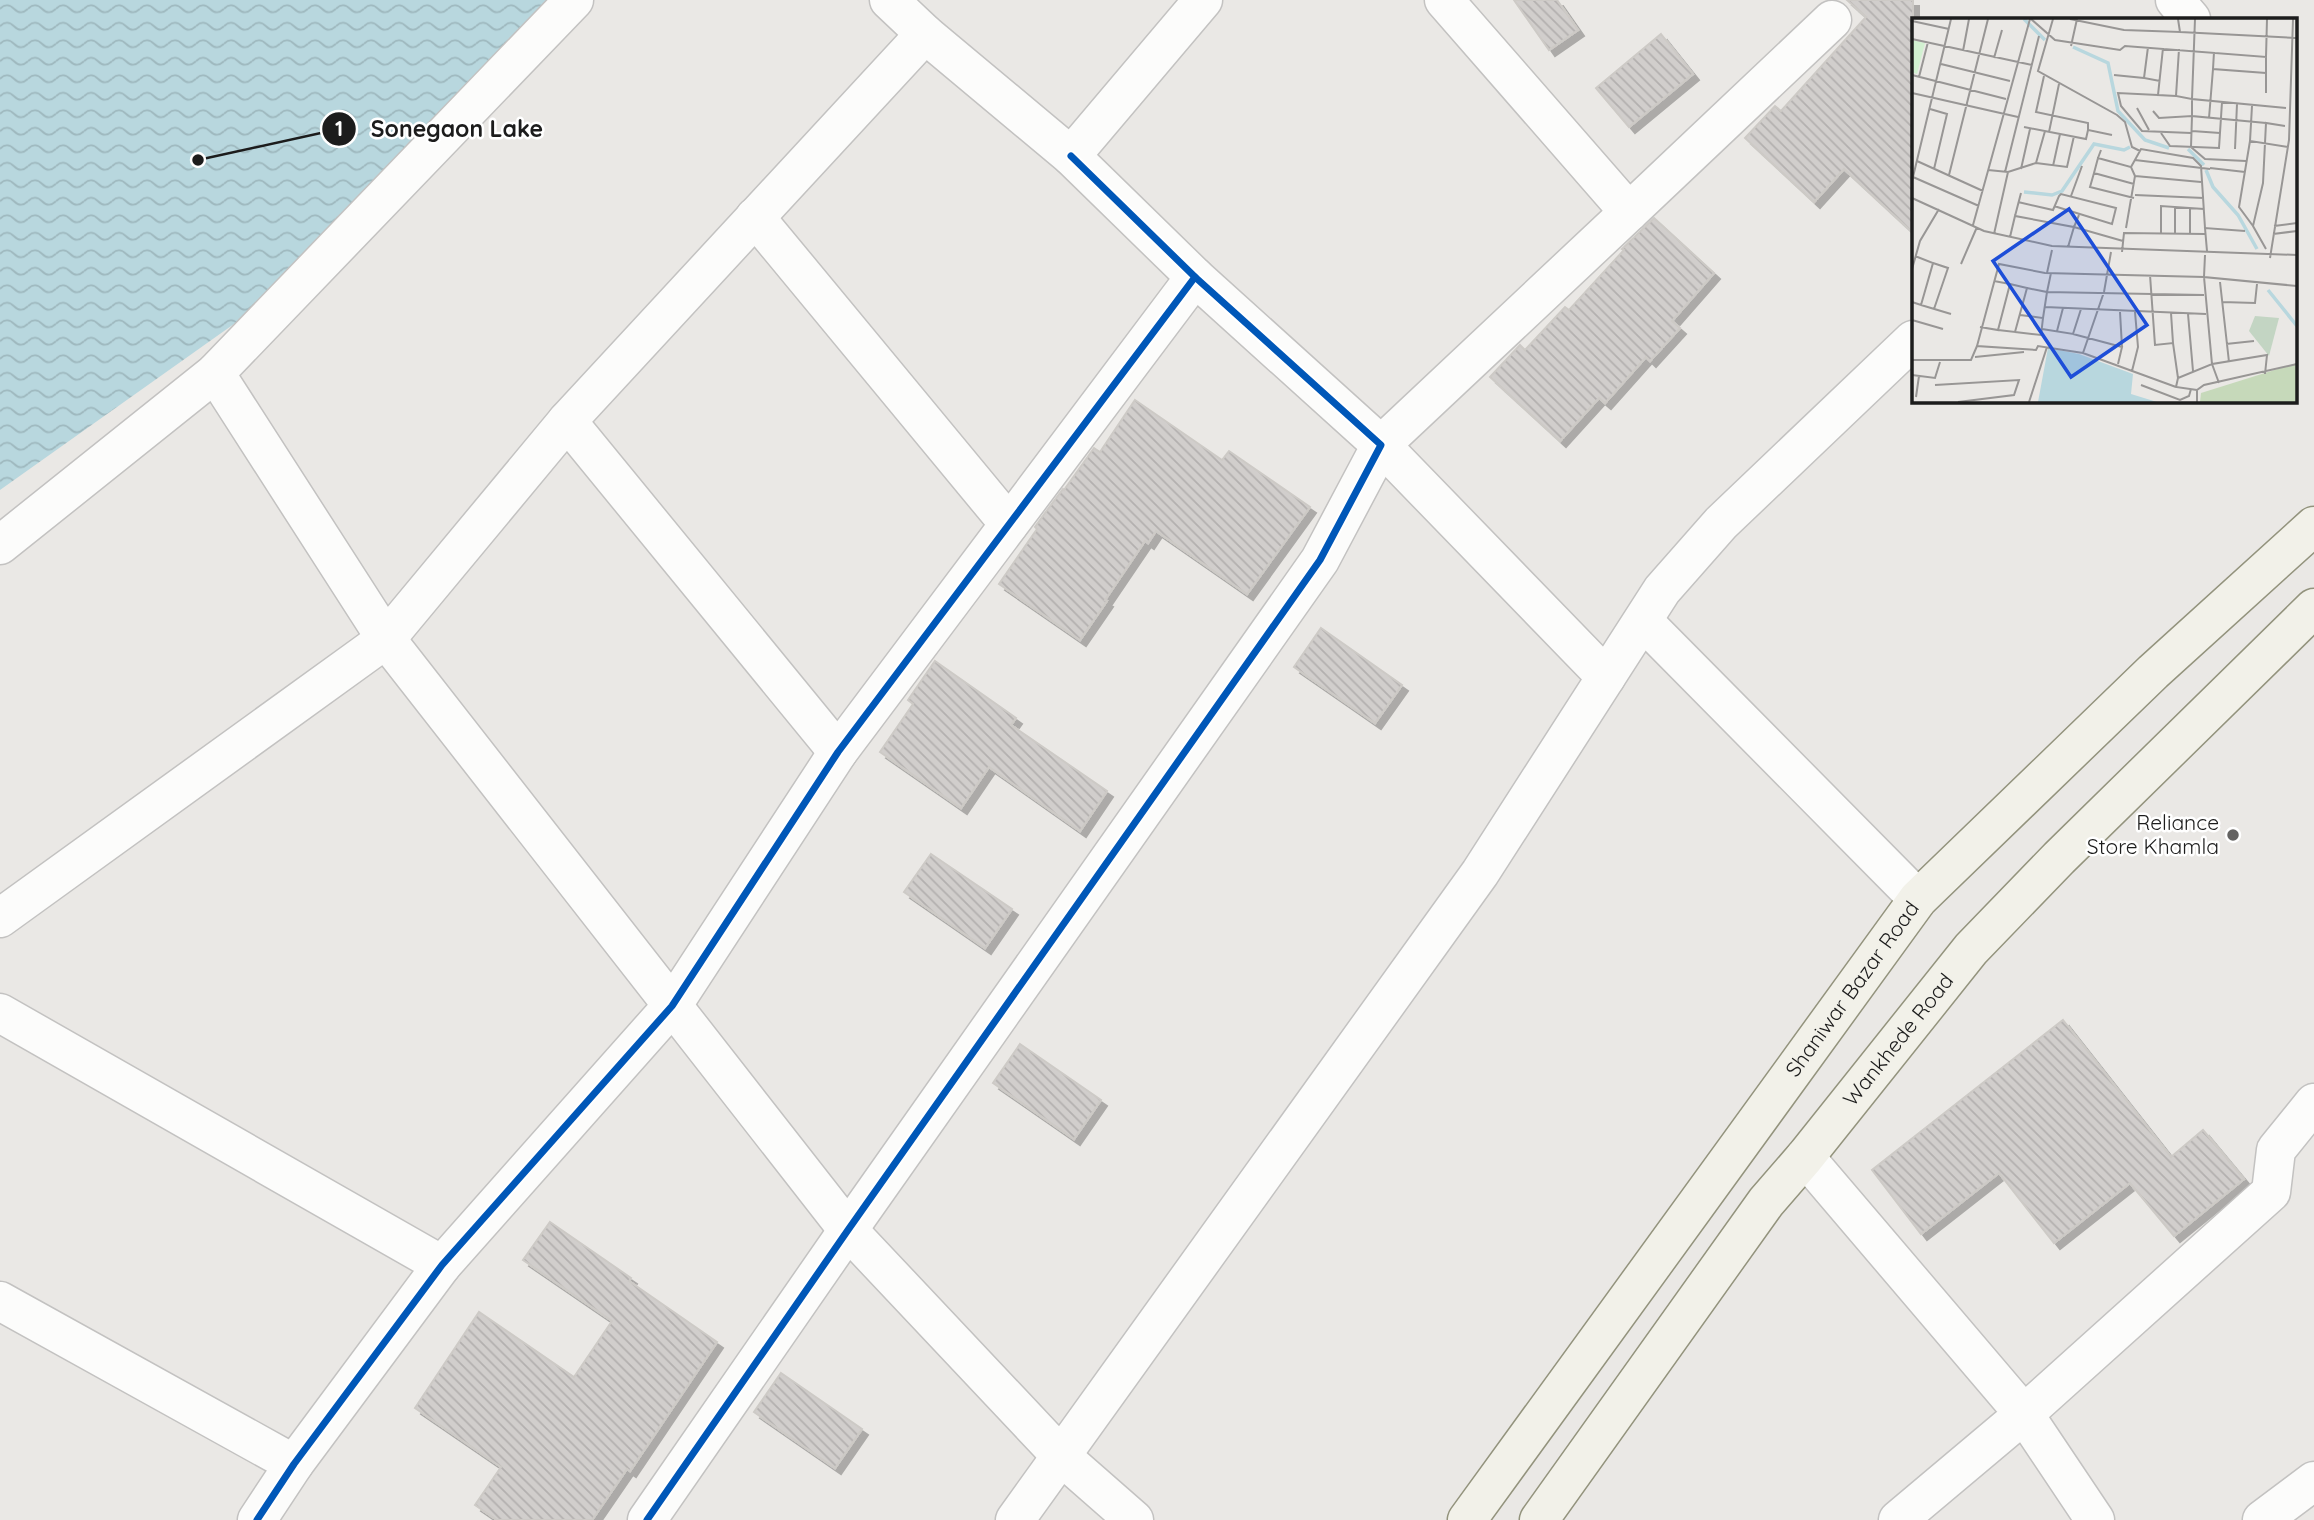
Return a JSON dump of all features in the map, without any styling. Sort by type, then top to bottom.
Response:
[{"type":"main road","name":"Shaniwar Bazar Road","points":[[1467,1520],[1918,899],[2152,672],[2314,526]]},
{"type":"main road","name":"Wankhede Road","points":[[1539,1520],[1766,1202],[1971,949],[2059,858],[2314,608]]},
{"type":"street","points":[[0,545],[215,373],[573,0]]},
{"type":"street","points":[[888,0],[1071,156],[1195,277],[1381,445],[1606,677]]},
{"type":"street","points":[[1071,156],[1203,0]]},
{"type":"street","points":[[1444,0],[1629,212]]},
{"type":"street","points":[[2175,0],[2190,18]]},
{"type":"street","points":[[647,1520],[1320,560],[1381,445],[1629,212],[1833,7]]},
{"type":"street","points":[[0,918],[386,639],[567,421],[925,34]]},
{"type":"street","points":[[755,217],[1009,524]]},
{"type":"street","points":[[257,1520],[294,1464],[442,1265],[672,1006],[838,752],[1195,277]]},
{"type":"street","points":[[1015,1520],[1480,873],[1662,590],[1721,523],[1912,341]]},
{"type":"street","points":[[215,373],[386,639],[848,1230],[1062,1456],[1134,1520]]},
{"type":"street","points":[[567,421],[838,752]]},
{"type":"street","points":[[1643,621],[1918,899]]},
{"type":"street","points":[[0,1013],[442,1265]]},
{"type":"street","points":[[1898,1520],[2024,1414],[2271,1192],[2276,1150],[2314,1102]]},
{"type":"street","points":[[1805,1157],[2024,1414],[2095,1520]]},
{"type":"street","points":[[0,1301],[294,1464]]},
{"type":"street","points":[[2262,1520],[2314,1481]]},
{"type":"water","points":[[0,0],[550,0],[241,319],[0,490]]},
{"type":"building","points":[[1514,0],[1557,0],[1578,30],[1549,50]]},
{"type":"building","points":[[1847,0],[1913,0],[1912,232],[1844,169],[1814,202],[1745,138],[1775,106],[1781,111],[1866,17]]},
{"type":"building","points":[[1661,34],[1693,74],[1629,127],[1596,88]]},
{"type":"building","points":[[1654,218],[1714,273],[1672,321],[1680,328],[1650,361],[1646,357],[1605,403],[1599,398],[1560,441],[1490,377],[1520,345],[1525,350],[1565,307],[1569,310],[1624,250],[1622,249]]},
{"type":"building","points":[[1135,400],[1222,460],[1229,451],[1310,507],[1247,594],[1156,531],[1148,543],[1145,541],[1080,640],[999,584],[1045,513],[1094,448],[1100,452]]},
{"type":"building","points":[[1321,628],[1402,685],[1375,723],[1294,667]]},
{"type":"building","points":[[935,661],[1016,718],[1011,725],[1107,791],[1080,831],[989,767],[961,808],[880,752],[913,704],[908,700]]},
{"type":"building","points":[[931,854],[1012,909],[985,948],[904,892]]},
{"type":"building","points":[[2063,1020],[2171,1157],[2203,1130],[2244,1179],[2174,1236],[2130,1183],[2054,1243],[1999,1173],[1921,1234],[1872,1170]]},
{"type":"building","points":[[1020,1044],[1101,1100],[1074,1139],[993,1083]]},
{"type":"building","points":[[550,1222],[717,1342],[630,1471],[627,1469],[592,1520],[497,1520],[475,1505],[501,1467],[415,1408],[479,1312],[574,1377],[612,1321],[523,1260]]},
{"type":"building","points":[[781,1373],[862,1429],[835,1468],[754,1412]]},
{"type":"cycle path","points":[[647,1520],[1320,560],[1381,445],[1195,277],[1071,156]]},
{"type":"cycle path","points":[[257,1520],[294,1464],[442,1265],[672,1006],[838,752],[1195,277]]},
{"type":"place","name":"Sonegaon Lake","points":[[198,160]]},
{"type":"place","name":"Reliance Store Khamla","points":[[2233,835]]}]
